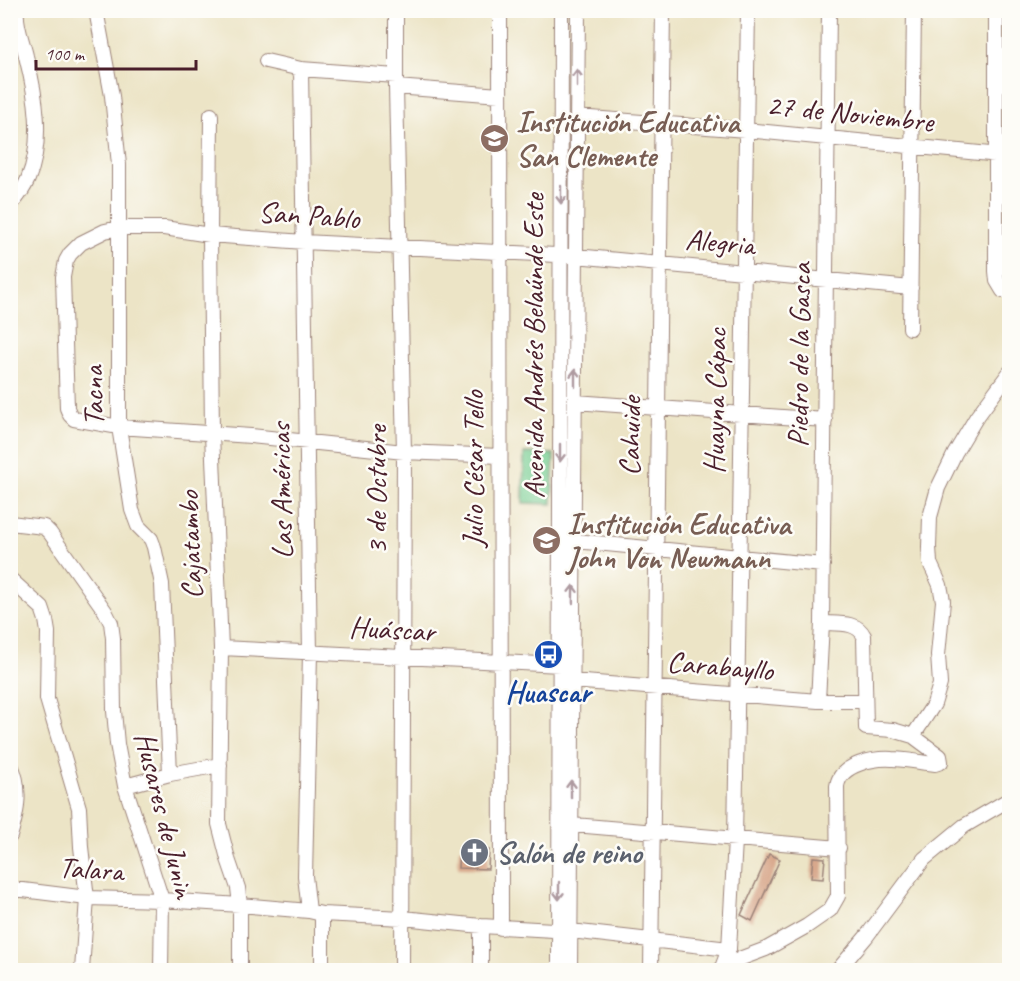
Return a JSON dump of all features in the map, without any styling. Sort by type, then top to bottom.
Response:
[{"type":"street","points":[[10,206],[29,178],[37,130],[37,113],[17,20],[17,10]]},
{"type":"street","name":"Tacna","points":[[96,10],[116,122],[119,165],[119,427],[132,510],[138,526],[151,539],[162,584],[170,774]]},
{"type":"street","name":"3 de Octubre","points":[[396,10],[404,452],[402,970]]},
{"type":"street","name":"Julio César Tello","points":[[500,10],[501,928]]},
{"type":"street","name":"Avenida Andrés Belaúnde Este","points":[[561,10],[561,255],[572,681],[565,824]]},
{"type":"street","name":"Avenida Andrés Belaúnde Este","points":[[570,970],[565,931],[565,824],[560,665],[575,402],[578,10]]},
{"type":"street","name":"Cahuide","points":[[651,970],[663,10]]},
{"type":"street","name":"Huayna Cápac","points":[[721,970],[729,949],[735,840],[748,10]]},
{"type":"street","name":"Piedro de la Gasca","points":[[818,701],[822,623],[830,10]]},
{"type":"street","points":[[910,328],[914,10]]},
{"type":"street","points":[[996,10],[1002,155],[996,271],[997,281],[1003,291]]},
{"type":"street","points":[[266,61],[301,69],[500,95]]},
{"type":"street","name":"Las Américas","points":[[301,69],[310,652],[304,876],[315,913],[322,970]]},
{"type":"street","name":"Cajatambo","points":[[211,115],[212,434],[221,648],[219,824],[238,888],[240,970]]},
{"type":"street","name":"27 de Noviembre","points":[[577,117],[746,130],[1002,155]]},
{"type":"street","name":"San Pablo","points":[[119,427],[74,420],[67,408],[63,277],[66,261],[81,243],[105,231],[119,228],[164,228],[210,235],[304,242],[561,255]]},
{"type":"street","name":"Alegria","points":[[561,255],[911,288]]},
{"type":"street","points":[[913,736],[934,704],[940,684],[938,655],[943,601],[930,563],[930,516],[938,488],[965,435],[1010,372]]},
{"type":"street","points":[[575,402],[825,420]]},
{"type":"street","points":[[119,427],[404,452],[500,456]]},
{"type":"street","name":"Husares de Junin","points":[[10,523],[44,527],[105,610],[111,623],[117,744],[125,786],[162,900],[161,970]]},
{"type":"street","points":[[567,540],[823,565]]},
{"type":"street","points":[[10,579],[42,608],[46,620],[48,632],[47,699],[79,808],[87,898],[82,970]]},
{"type":"street","points":[[721,970],[742,958],[780,942],[830,910],[838,896],[838,779],[847,770],[881,759],[935,764],[941,762],[940,756],[913,736],[893,730],[866,728],[862,630],[856,626],[822,623]]},
{"type":"street","name":"Huáscar","points":[[221,648],[560,665]]},
{"type":"street","name":"Carabayllo","points":[[572,681],[818,701],[865,701]]},
{"type":"street","points":[[10,763],[18,787],[16,817],[10,836]]},
{"type":"street","points":[[125,786],[170,774],[220,765]]},
{"type":"street","points":[[838,970],[866,937],[924,859],[964,826],[1010,799]]},
{"type":"street","points":[[565,824],[839,848]]},
{"type":"street","name":"Talara","points":[[10,890],[87,898],[240,905],[501,928],[565,931],[729,949]]},
{"type":"street","points":[[481,926],[481,970]]},
{"type":"street","name":"Avenida Andrés Belaúnde Este","points":[[559,970],[565,931]]},
{"type":"green space","points":[[524,453],[554,454],[552,504],[523,503]]},
{"type":"building","points":[[459,848],[489,850],[488,869],[458,868]]},
{"type":"building","points":[[769,854],[780,859],[752,921],[741,915]]},
{"type":"building","points":[[813,857],[825,858],[823,879],[811,878]]},
{"type":"place","name":"Institución Educativa San Clemente","points":[[495,139]]},
{"type":"place","name":"Institución Educativa John Von Newmann","points":[[546,541]]},
{"type":"place","name":"Huascar","points":[[548,655]]},
{"type":"place","name":"Salón de reino","points":[[475,853]]}]
